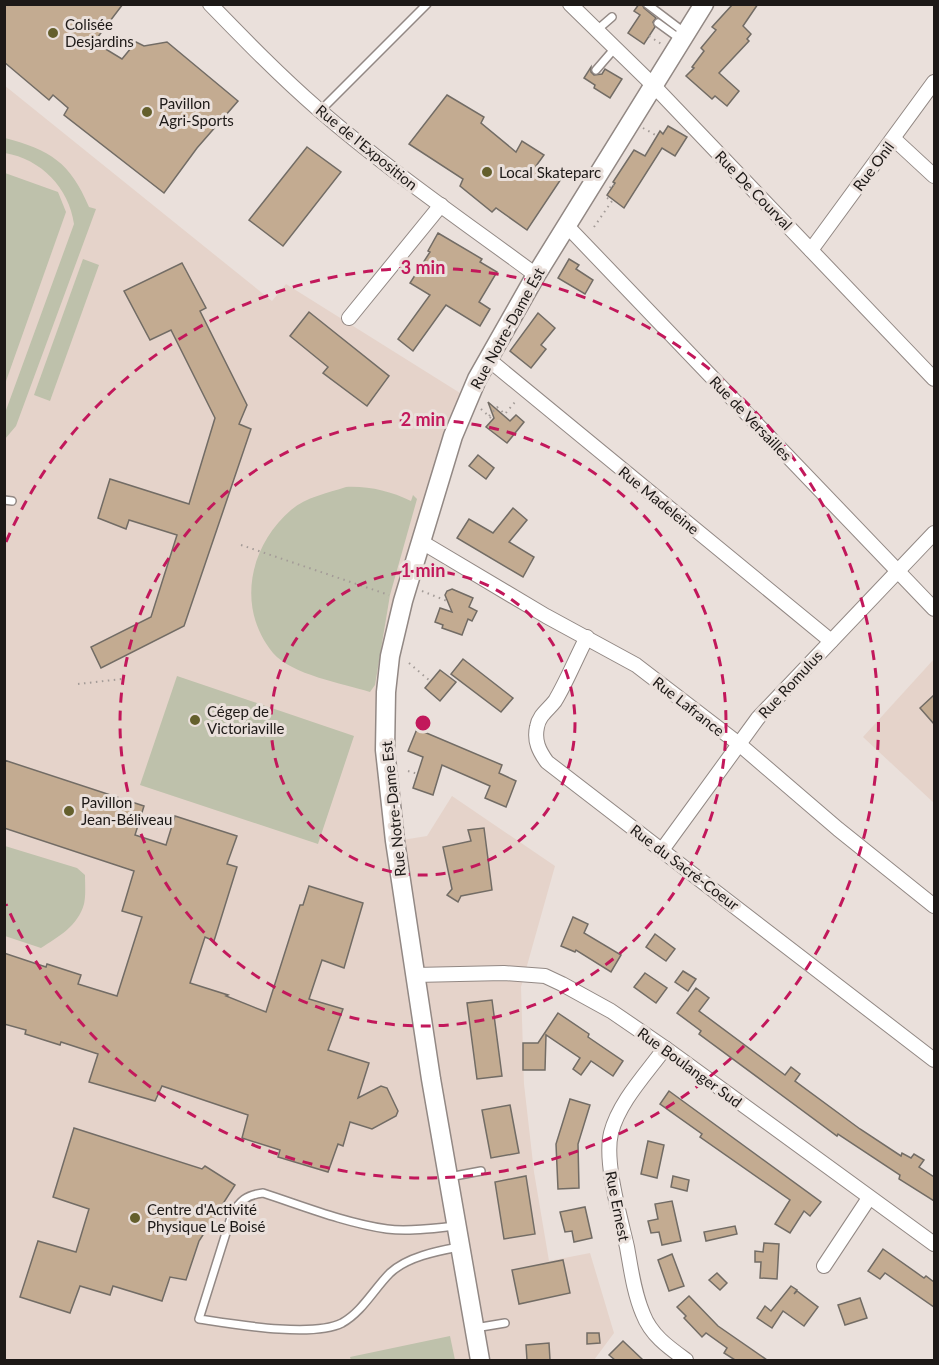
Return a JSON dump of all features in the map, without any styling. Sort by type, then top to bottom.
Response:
[{"type":"street","name":"Rue de l'Exposition","points":[[210,4],[273,68],[320,111],[385,164],[536,275]]},
{"type":"street","name":"Rue De Courval","points":[[570,4],[654,86],[934,379]]},
{"type":"street","name":"Rue Notre-Dame Est","points":[[480,1360],[415,975],[385,750],[386,692],[390,656],[420,541],[453,436],[468,398],[536,275],[654,86],[699,6]]},
{"type":"street","name":"Rue Onil","points":[[811,250],[934,82]]},
{"type":"street","points":[[894,139],[934,176]]},
{"type":"street","points":[[349,318],[441,205]]},
{"type":"street","name":"Rue de Versailles","points":[[567,226],[934,609]]},
{"type":"street","name":"Rue Madeleine","points":[[488,359],[831,641]]},
{"type":"street","name":"Rue Romulus","points":[[662,850],[758,718],[934,533]]},
{"type":"street","name":"Rue Lafrance","points":[[420,541],[546,616],[636,665],[739,744],[838,829],[934,906]]},
{"type":"street","name":"Rue du Sacré-Coeur","points":[[586,638],[555,701],[541,715],[536,728],[539,751],[553,767],[934,1060]]},
{"type":"street","name":"Rue Boulanger Sud","points":[[415,975],[492,973],[545,976],[611,1011],[665,1048],[934,1244]]},
{"type":"street","name":"Rue Ernest","points":[[665,1048],[618,1113],[610,1135],[610,1164],[642,1314],[652,1331],[664,1344],[686,1360]]},
{"type":"street","points":[[824,1266],[869,1198]]},
{"type":"lane","points":[[320,111],[427,4]]},
{"type":"lane","points":[[647,4],[678,40]]},
{"type":"lane","points":[[597,30],[612,17]]},
{"type":"lane","points":[[658,23],[678,40]]},
{"type":"lane","points":[[596,70],[615,48]]},
{"type":"lane","points":[[449,1177],[481,1171]]},
{"type":"lane","points":[[456,1226],[389,1230],[362,1224],[263,1193],[251,1194],[241,1200],[232,1214],[200,1319],[237,1325],[309,1330],[326,1328],[343,1322],[357,1311],[391,1272],[414,1258],[460,1247]]},
{"type":"lane","points":[[474,1328],[505,1323]]},
{"type":"path","points":[[649,36],[678,40]]},
{"type":"path","points":[[638,124],[657,136]]},
{"type":"path","points":[[594,227],[612,201],[604,196]]},
{"type":"path","points":[[489,416],[497,407],[505,414],[515,402]]},
{"type":"path","points":[[479,407],[493,420]]},
{"type":"path","points":[[241,545],[403,601]]},
{"type":"path","points":[[422,591],[447,601]]},
{"type":"path","points":[[409,663],[430,681]]},
{"type":"path","points":[[78,684],[122,679]]},
{"type":"path","points":[[408,771],[418,774]]},
{"type":"shaded area","name":"Cégep de Victoriaville","points":[[4,85],[272,301],[286,284],[468,398],[386,690],[396,841],[427,836],[452,796],[555,866],[521,987],[524,1084],[534,1172],[549,1261],[590,1253],[614,1333],[594,1360],[5,1360]]},
{"type":"shaded area","points":[[934,659],[934,803],[863,737]]},
{"type":"green space","points":[[5,138],[46,153],[57,160],[74,179],[89,207],[96,209],[16,426],[5,439],[5,413],[74,224],[66,199],[51,177],[30,162],[5,153]]},
{"type":"green space","points":[[5,173],[58,192],[66,212],[5,384]]},
{"type":"green space","points":[[83,259],[99,265],[50,401],[34,395]]},
{"type":"green space","points":[[346,487],[379,490],[411,501],[413,495],[417,499],[390,595],[375,685],[370,692],[305,673],[281,661],[261,635],[254,617],[251,597],[252,578],[257,559],[265,541],[277,525],[291,510],[303,502]]},
{"type":"green space","points":[[177,676],[354,736],[318,844],[140,785]]},
{"type":"green space","points":[[5,846],[77,868],[85,875],[85,901],[77,919],[67,930],[41,948],[5,936]]},
{"type":"green space","points":[[450,1336],[455,1360],[351,1360],[350,1357]]},
{"type":"building","points":[[4,4],[123,4],[94,42],[122,59],[136,42],[144,46],[167,42],[238,101],[197,148],[164,193],[64,115],[68,108],[53,95],[49,100],[4,62]]},
{"type":"building","points":[[639,4],[642,4],[656,18],[653,22],[655,27],[644,44],[628,33],[640,15],[634,11]]},
{"type":"building","points":[[733,4],[758,4],[743,26],[751,34],[747,39],[749,41],[719,73],[739,91],[727,106],[715,96],[712,99],[686,76],[694,68],[692,67],[704,51],[701,48],[716,30],[712,27]]},
{"type":"building","points":[[591,67],[594,75],[602,74],[605,69],[622,79],[610,98],[594,88],[595,85],[584,78]]},
{"type":"building","points":[[447,95],[484,117],[481,123],[516,152],[522,141],[544,155],[536,166],[561,179],[527,230],[496,208],[492,212],[460,186],[463,179],[409,144]]},
{"type":"building","points":[[668,126],[687,137],[675,156],[662,148],[624,208],[607,195],[615,183],[613,182],[634,150],[645,156],[660,131],[663,134]]},
{"type":"building","points":[[307,147],[341,172],[283,246],[249,220]]},
{"type":"building","points":[[438,233],[482,259],[480,262],[497,272],[479,302],[490,309],[480,326],[446,305],[413,351],[398,339],[430,295],[410,283],[430,252],[428,251]]},
{"type":"building","points":[[569,259],[579,265],[576,269],[593,280],[585,294],[558,278]]},
{"type":"building","points":[[182,263],[206,308],[200,311],[247,405],[239,424],[251,429],[184,626],[101,668],[91,647],[151,617],[177,535],[129,520],[126,529],[98,518],[110,479],[189,504],[215,418],[171,330],[150,340],[124,291]]},
{"type":"building","points":[[309,312],[389,376],[367,406],[323,373],[328,367],[290,336]]},
{"type":"building","points":[[538,313],[555,328],[541,345],[546,349],[531,368],[510,351]]},
{"type":"building","points":[[488,402],[510,421],[516,415],[524,422],[507,443],[486,427],[494,418]]},
{"type":"building","points":[[478,455],[494,468],[486,479],[469,466]]},
{"type":"building","points":[[513,508],[527,520],[509,542],[534,557],[523,577],[457,538],[469,519],[493,533]]},
{"type":"building","points":[[452,589],[473,598],[469,607],[477,611],[472,621],[468,619],[462,635],[442,628],[443,625],[435,622],[440,608],[452,612],[445,595]]},
{"type":"building","points":[[463,659],[513,698],[501,712],[451,674]]},
{"type":"building","points":[[440,670],[456,682],[440,701],[425,688]]},
{"type":"building","points":[[934,695],[934,724],[920,708]]},
{"type":"building","points":[[417,729],[502,765],[499,773],[516,781],[506,807],[485,798],[490,786],[442,765],[433,795],[413,788],[423,757],[408,751]]},
{"type":"building","points":[[4,760],[144,806],[135,835],[166,845],[175,816],[237,836],[227,864],[237,867],[214,941],[205,937],[190,983],[228,995],[226,996],[266,1012],[300,905],[303,905],[309,886],[363,903],[344,968],[322,960],[309,999],[343,1009],[328,1050],[369,1063],[358,1098],[381,1086],[387,1088],[398,1111],[396,1116],[372,1129],[350,1122],[343,1146],[338,1144],[328,1172],[278,1157],[280,1150],[242,1138],[248,1115],[162,1086],[155,1101],[89,1082],[98,1054],[25,1034],[26,1030],[4,1024],[4,953],[46,967],[47,964],[81,975],[78,984],[117,996],[142,917],[122,911],[134,871],[4,828]]},
{"type":"building","points":[[484,828],[492,890],[461,896],[458,902],[447,895],[452,889],[443,847],[471,841],[468,830]]},
{"type":"building","points":[[573,917],[588,924],[584,933],[621,955],[611,972],[576,950],[575,952],[561,946]]},
{"type":"building","points":[[655,934],[675,949],[666,961],[646,947]]},
{"type":"building","points":[[683,971],[696,979],[688,991],[675,982]]},
{"type":"building","points":[[645,973],[667,988],[656,1003],[634,987]]},
{"type":"building","points":[[696,988],[709,998],[699,1011],[785,1075],[791,1067],[800,1074],[795,1081],[860,1129],[901,1156],[902,1153],[911,1158],[914,1154],[924,1160],[919,1167],[934,1177],[934,1201],[899,1179],[900,1175],[838,1134],[837,1136],[699,1034],[701,1031],[677,1013]]},
{"type":"building","points":[[492,1000],[502,1076],[477,1079],[467,1003]]},
{"type":"building","points":[[558,1013],[623,1061],[613,1076],[591,1061],[581,1075],[573,1069],[580,1058],[546,1035],[545,1070],[523,1070],[523,1043],[538,1043]]},
{"type":"building","points":[[669,1091],[821,1202],[810,1216],[804,1211],[790,1233],[775,1224],[790,1200],[700,1137],[702,1134],[660,1104]]},
{"type":"building","points":[[570,1099],[590,1105],[578,1144],[579,1188],[558,1189],[556,1144]]},
{"type":"building","points":[[510,1105],[519,1153],[491,1158],[482,1110]]},
{"type":"building","points":[[74,1128],[202,1169],[205,1166],[235,1185],[199,1241],[186,1280],[170,1277],[162,1301],[113,1286],[110,1295],[80,1286],[70,1313],[20,1297],[38,1241],[76,1252],[89,1209],[53,1197]]},
{"type":"building","points":[[648,1141],[664,1145],[657,1178],[641,1174]]},
{"type":"building","points":[[526,1176],[535,1234],[504,1239],[495,1182]]},
{"type":"building","points":[[673,1176],[689,1180],[687,1191],[671,1187]]},
{"type":"building","points":[[672,1201],[681,1241],[662,1245],[659,1232],[651,1233],[648,1221],[658,1219],[655,1204]]},
{"type":"building","points":[[585,1207],[592,1238],[574,1242],[572,1231],[565,1232],[560,1212]]},
{"type":"building","points":[[735,1226],[737,1234],[706,1241],[704,1232]]},
{"type":"building","points":[[764,1243],[779,1244],[777,1279],[760,1278],[761,1262],[755,1262],[755,1251],[763,1252]]},
{"type":"building","points":[[883,1249],[924,1278],[926,1276],[934,1282],[934,1307],[885,1273],[880,1279],[868,1271]]},
{"type":"building","points":[[672,1254],[684,1286],[669,1291],[658,1260]]},
{"type":"building","points":[[563,1260],[570,1293],[519,1304],[512,1270]]},
{"type":"building","points":[[717,1273],[727,1283],[720,1290],[709,1280]]},
{"type":"building","points":[[791,1286],[797,1290],[794,1294],[797,1291],[818,1307],[804,1326],[783,1311],[772,1328],[757,1318],[765,1306],[771,1311]]},
{"type":"building","points":[[689,1296],[718,1326],[767,1360],[735,1360],[724,1353],[727,1348],[706,1333],[702,1337],[677,1307]]},
{"type":"building","points":[[860,1298],[867,1318],[845,1325],[838,1305]]},
{"type":"building","points":[[587,1333],[599,1333],[600,1343],[587,1344]]},
{"type":"building","points":[[623,1341],[643,1360],[615,1360],[609,1355]]},
{"type":"building","points":[[549,1343],[550,1360],[527,1360],[526,1345]]},
{"type":"place","name":"Colisée Desjardins","points":[[53,33]]},
{"type":"place","name":"Pavillon Agri-Sports","points":[[147,112]]},
{"type":"place","name":"Local Skateparc","points":[[487,172]]},
{"type":"place","name":"Cégep de Victoriaville","points":[[195,720]]},
{"type":"place","name":"Pavillon Jean-Béliveau","points":[[69,811]]},
{"type":"place","name":"Centre d'Activité Physique Le Boisé","points":[[135,1218]]}]
